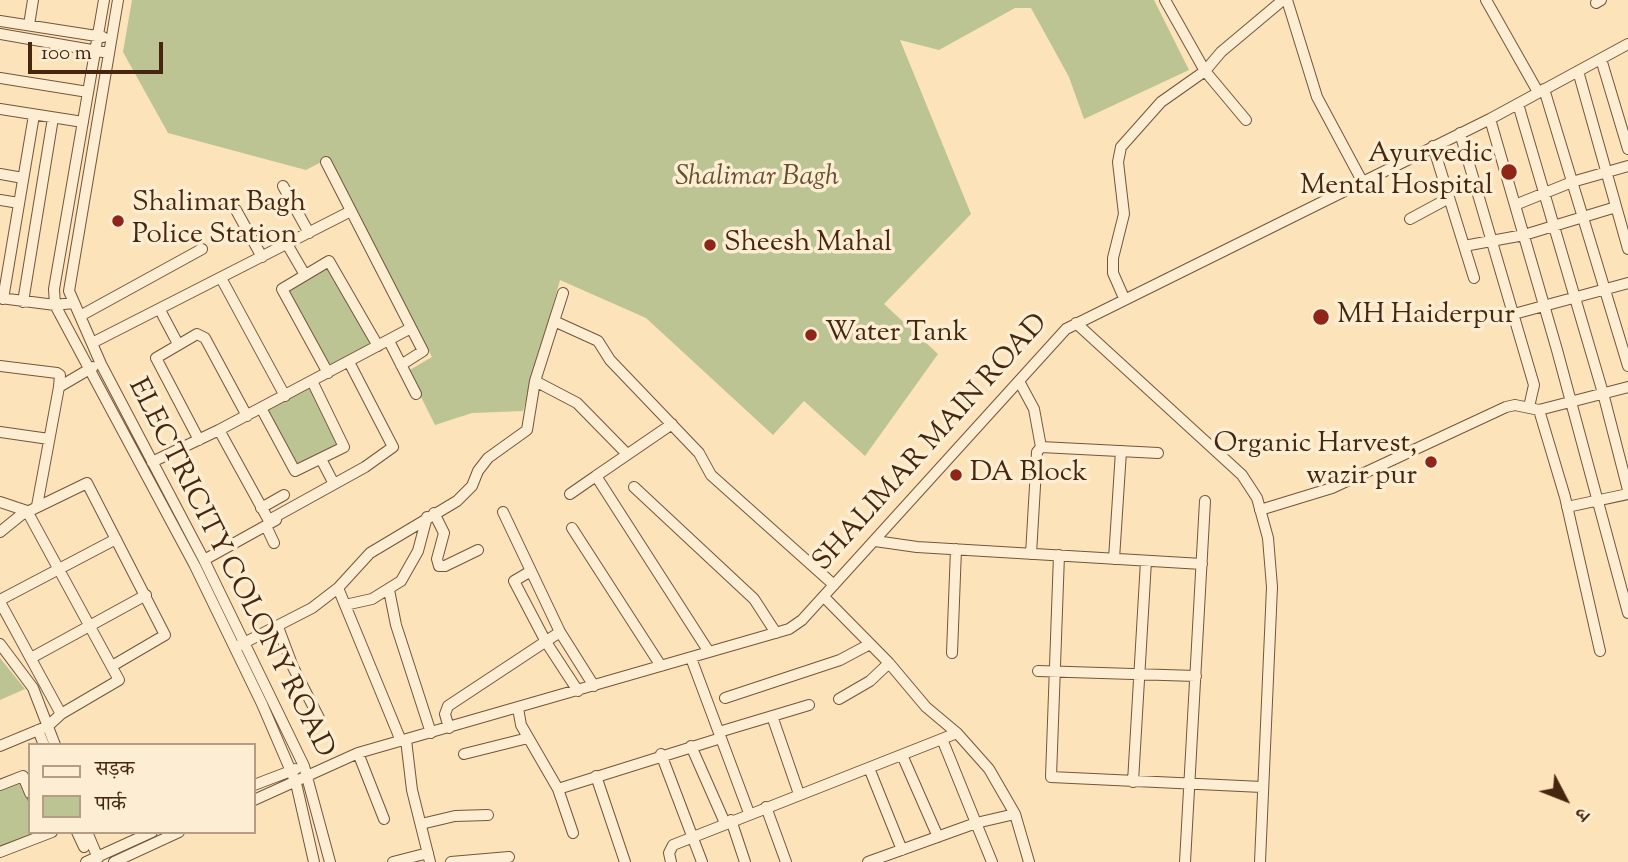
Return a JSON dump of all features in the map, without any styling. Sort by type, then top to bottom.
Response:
[{"type":"street","points":[[29,25],[33,0]]},
{"type":"street","points":[[55,305],[54,289],[104,0]]},
{"type":"street","points":[[34,115],[1,298],[55,305],[73,303],[69,291],[118,0]]},
{"type":"street","points":[[1165,0],[1205,71],[1246,120]]},
{"type":"street","points":[[1124,298],[1113,265],[1124,214],[1118,155],[1161,102],[1205,71],[1221,52],[1285,0],[1317,97],[1362,181]]},
{"type":"street","points":[[1486,0],[1541,91],[1572,182],[1628,366]]},
{"type":"street","points":[[0,21],[111,38]]},
{"type":"street","points":[[0,34],[109,53]]},
{"type":"street","name":"SHALIMAR MAIN ROAD","points":[[256,799],[358,753],[776,633],[802,621],[1020,383],[1066,328],[1490,119],[1628,44]]},
{"type":"street","points":[[1601,59],[1628,149]]},
{"type":"street","points":[[1578,71],[1628,249]]},
{"type":"street","points":[[0,78],[88,92]]},
{"type":"street","points":[[1518,104],[1603,393],[1628,492],[1567,507]]},
{"type":"street","points":[[0,109],[83,122]]},
{"type":"street","points":[[23,302],[53,118]]},
{"type":"street","points":[[1490,119],[1571,401],[1628,613]]},
{"type":"street","points":[[1460,133],[1534,385],[1534,408],[1567,507],[1600,651]]},
{"type":"street","points":[[1433,146],[1474,278]]},
{"type":"street","points":[[326,163],[423,352],[401,365]]},
{"type":"street","points":[[1515,205],[1572,182],[1628,166]]},
{"type":"street","points":[[0,174],[23,178]]},
{"type":"street","points":[[282,186],[309,233]]},
{"type":"street","points":[[71,193],[85,196]]},
{"type":"street","points":[[1410,219],[1449,198]]},
{"type":"street","points":[[0,200],[19,203]]},
{"type":"street","points":[[1464,246],[1524,235],[1616,206]]},
{"type":"street","points":[[236,210],[262,257]]},
{"type":"street","points":[[92,342],[160,310],[351,211]]},
{"type":"street","points":[[288,244],[305,275]]},
{"type":"street","points":[[80,316],[202,248]]},
{"type":"street","points":[[327,373],[282,289],[305,275],[332,261],[378,346]]},
{"type":"street","points":[[221,278],[285,396]]},
{"type":"street","points":[[1514,314],[1628,284]]},
{"type":"street","points":[[240,645],[312,608],[338,588],[370,553],[465,494],[488,458],[527,430],[528,410],[535,382],[563,293]]},
{"type":"street","name":"ELECTRICITY COLONY ROAD","points":[[73,303],[101,364],[204,559],[292,770],[314,862]]},
{"type":"street","name":"ELECTRICITY COLONY ROAD","points":[[55,305],[304,766],[330,862]]},
{"type":"street","points":[[160,310],[178,344]]},
{"type":"street","points":[[554,321],[598,341],[610,360],[699,453],[711,475],[834,585]]},
{"type":"street","points":[[1076,323],[1242,475],[1257,498],[1268,538],[1272,587],[1261,862]]},
{"type":"street","points":[[152,462],[247,416],[411,328]]},
{"type":"street","points":[[199,440],[156,358],[197,334],[203,336],[247,416]]},
{"type":"street","points":[[388,341],[416,394]]},
{"type":"street","points":[[219,430],[270,520],[393,447],[349,362]]},
{"type":"street","points":[[59,387],[101,364]]},
{"type":"street","points":[[0,366],[60,375],[49,439],[32,508],[59,569],[118,681],[61,714],[43,728],[0,746]]},
{"type":"street","points":[[261,408],[294,471],[321,459],[345,445],[312,381]]},
{"type":"street","points":[[535,382],[577,403],[627,454]]},
{"type":"street","points":[[1020,383],[1034,410],[1041,447],[1037,452],[1031,554]]},
{"type":"street","points":[[1260,510],[1332,488],[1506,407],[1515,405],[1534,408],[1628,387]]},
{"type":"street","points":[[570,494],[672,424]]},
{"type":"street","points":[[0,432],[49,439]]},
{"type":"street","points":[[1041,447],[1158,453]]},
{"type":"street","points":[[1114,559],[1121,451]]},
{"type":"street","points":[[321,459],[334,484]]},
{"type":"street","points":[[204,559],[391,459]]},
{"type":"street","points":[[596,475],[709,652]]},
{"type":"street","points":[[0,532],[32,508],[86,483],[165,636],[112,666]]},
{"type":"street","points":[[634,486],[754,599],[776,633]]},
{"type":"street","points":[[261,508],[284,495]]},
{"type":"street","points":[[1185,862],[1205,501]]},
{"type":"street","points":[[0,502],[32,508]]},
{"type":"street","points":[[503,512],[560,632],[594,686]]},
{"type":"street","points":[[431,515],[444,533],[437,559],[439,566],[445,566],[478,551]]},
{"type":"street","points":[[345,606],[389,590],[411,567],[431,515]]},
{"type":"street","points":[[266,526],[274,543]]},
{"type":"street","points":[[572,528],[661,666]]},
{"type":"street","points":[[61,714],[0,601],[116,539]]},
{"type":"street","points":[[875,541],[918,547],[1202,564]]},
{"type":"street","points":[[952,653],[956,549]]},
{"type":"street","points":[[1059,555],[1051,777],[1262,787]]},
{"type":"street","points":[[1133,782],[1146,561]]},
{"type":"street","points":[[531,571],[514,581],[546,642],[578,691]]},
{"type":"street","points":[[338,588],[404,740],[412,790],[429,858],[393,862]]},
{"type":"street","points":[[389,590],[396,625],[431,733]]},
{"type":"street","points":[[31,658],[146,595]]},
{"type":"street","points":[[824,597],[889,663],[926,707],[957,733],[989,769],[1015,814],[1029,862]]},
{"type":"street","points":[[278,626],[292,667],[319,718]]},
{"type":"street","points":[[449,728],[445,714],[448,706],[560,632]]},
{"type":"street","points":[[725,698],[840,660],[870,643]]},
{"type":"street","points":[[0,644],[33,688],[44,743]]},
{"type":"street","points":[[691,658],[750,813]]},
{"type":"street","points":[[839,699],[870,681],[889,663]]},
{"type":"street","points":[[1038,671],[1196,676]]},
{"type":"street","points":[[558,789],[809,705]]},
{"type":"street","points":[[518,708],[521,725],[558,789],[573,833]]},
{"type":"street","points":[[772,716],[799,794]]},
{"type":"street","points":[[43,728],[54,743]]},
{"type":"street","points":[[671,862],[670,848],[692,836],[957,733]]},
{"type":"street","points":[[464,754],[528,738]]},
{"type":"street","points":[[942,739],[992,862]]},
{"type":"street","points":[[691,746],[745,862]]},
{"type":"street","points":[[358,753],[384,818]]},
{"type":"street","points":[[661,754],[702,862]]},
{"type":"street","points":[[902,755],[938,836]]},
{"type":"street","points":[[256,784],[304,766]]},
{"type":"street","name":"SHALIMAR MAIN ROAD","points":[[304,766],[321,768]]},
{"type":"street","points":[[869,768],[902,850]]},
{"type":"street","points":[[0,785],[23,776],[28,788]]},
{"type":"street","points":[[596,776],[625,862]]},
{"type":"street","points":[[766,807],[786,862]]},
{"type":"street","points":[[868,862],[976,823],[1015,814]]},
{"type":"street","points":[[421,824],[455,816],[488,815]]},
{"type":"street","points":[[0,852],[45,834]]},
{"type":"street","points":[[78,834],[83,847]]},
{"type":"street","points":[[88,834],[97,858]]},
{"type":"street","points":[[86,862],[148,834]]},
{"type":"street","points":[[114,862],[175,834]]},
{"type":"street","points":[[451,862],[509,857]]},
{"type":"green space","name":"Shalimar Bagh","points":[[132,0],[1154,0],[1189,70],[1084,119],[1069,77],[1031,8],[1015,8],[939,50],[900,40],[971,214],[884,304],[938,354],[865,456],[804,401],[773,435],[646,318],[560,280],[523,411],[472,413],[435,425],[408,371],[432,357],[329,158],[306,170],[168,133],[123,52]]},
{"type":"green space","points":[[331,264],[374,344],[328,369],[285,289]]},
{"type":"green space","points":[[311,386],[342,445],[297,468],[266,409]]},
{"type":"green space","points":[[0,658],[25,689],[0,700]]},
{"type":"green space","points":[[20,780],[28,798],[28,834],[34,834],[0,848],[0,788]]},
{"type":"place","name":"Ayurvedic Mental Hospital","points":[[1509,172]]},
{"type":"place","name":"Shalimar Bagh Police Station","points":[[118,221]]},
{"type":"place","name":"Sheesh Mahal","points":[[710,245]]},
{"type":"place","name":"MH Haiderpur","points":[[1321,317]]},
{"type":"place","name":"Water Tank","points":[[811,335]]},
{"type":"place","name":"Organic Harvest, wazir pur","points":[[1431,462]]},
{"type":"place","name":"DA Block","points":[[956,475]]}]
